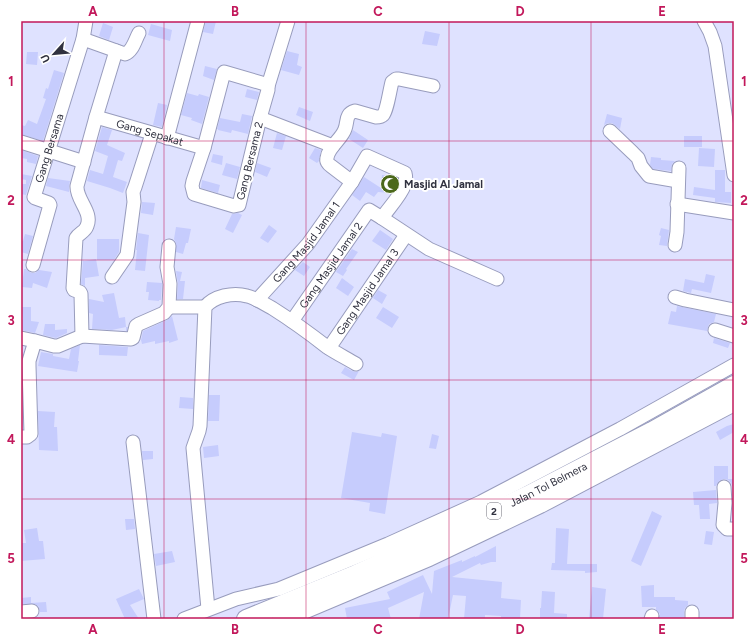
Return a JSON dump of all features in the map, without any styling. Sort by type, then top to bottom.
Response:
[{"type":"highway","name":"Jalan Tol Belmera","points":[[246,619],[356,574],[528,495],[652,431],[734,385]]},
{"type":"highway","name":"Jalan Tol Belmera","points":[[282,619],[429,558],[540,504],[734,402]]},
{"type":"street","name":"Gang Bersama","points":[[33,265],[50,204],[34,197],[83,39],[86,21]]},
{"type":"street","points":[[166,138],[198,21]]},
{"type":"street","points":[[268,86],[288,21]]},
{"type":"street","points":[[704,21],[715,46],[734,175]]},
{"type":"street","points":[[83,39],[125,54],[131,51],[139,33]]},
{"type":"street","points":[[82,336],[81,294],[73,288],[76,238],[87,227],[88,221],[87,214],[76,189],[116,51]]},
{"type":"street","name":"Gang Bersama 2","points":[[224,72],[268,86],[239,205],[234,206],[194,194],[192,186],[204,148],[224,72]]},
{"type":"street","points":[[352,182],[328,163],[326,159],[329,152],[345,129],[348,115],[355,111],[376,117],[383,116],[392,82],[396,80],[399,79],[433,86]]},
{"type":"street","name":"Gang Sepakat","points":[[96,117],[204,148]]},
{"type":"street","points":[[260,118],[333,146]]},
{"type":"street","points":[[610,132],[638,158],[641,166],[649,176],[679,175],[677,232],[675,245]]},
{"type":"street","points":[[112,277],[127,255],[134,202],[133,192],[152,134]]},
{"type":"street","points":[[21,142],[84,162]]},
{"type":"street","name":"Gang Masjid Jamal 1","points":[[257,300],[308,244],[352,182],[367,156],[404,173],[406,177],[405,185],[382,218]]},
{"type":"street","points":[[677,204],[734,213]]},
{"type":"street","name":"Gang Masjid Jamal 2","points":[[292,321],[370,210],[382,218]]},
{"type":"street","points":[[382,218],[429,250],[497,279]]},
{"type":"street","name":"Gang Masjid Jamal 3","points":[[329,348],[406,234]]},
{"type":"street","points":[[21,338],[58,346],[82,336],[133,338],[136,326],[138,324],[164,313],[169,308],[170,284],[167,267],[169,246]]},
{"type":"street","points":[[169,308],[205,307],[220,297],[233,294],[246,295],[292,321],[329,348],[356,364]]},
{"type":"street","points":[[675,297],[734,310]]},
{"type":"street","points":[[205,307],[200,426],[193,448],[208,609]]},
{"type":"street","points":[[715,330],[734,336]]},
{"type":"street","points":[[21,437],[27,437],[31,434],[29,361],[35,341]]},
{"type":"street","points":[[184,619],[236,599],[279,589],[388,544],[481,502],[620,429],[734,365]]},
{"type":"street","points":[[133,442],[154,619]]},
{"type":"street","points":[[724,487],[725,502],[723,525],[727,529],[734,529]]},
{"type":"building","points":[[206,21],[216,21],[213,34],[203,32]]},
{"type":"building","points":[[103,23],[113,27],[109,40],[99,36]]},
{"type":"building","points":[[151,24],[172,30],[170,41],[148,35]]},
{"type":"building","points":[[425,31],[440,34],[437,46],[422,44]]},
{"type":"building","points":[[287,51],[299,54],[297,65],[302,67],[299,75],[281,70]]},
{"type":"building","points":[[27,52],[38,52],[37,65],[26,64]]},
{"type":"building","points":[[205,66],[217,69],[214,80],[203,76]]},
{"type":"building","points":[[54,70],[64,73],[43,141],[21,134],[21,125],[25,126],[28,120],[37,124],[46,99],[43,98],[46,88],[48,89]]},
{"type":"building","points":[[247,89],[259,92],[257,100],[245,97]]},
{"type":"building","points":[[187,93],[209,97],[202,124],[191,120],[192,118],[181,115]]},
{"type":"building","points":[[158,103],[167,105],[162,127],[153,125]]},
{"type":"building","points":[[299,107],[313,112],[310,121],[296,115]]},
{"type":"building","points":[[242,114],[252,116],[248,134],[232,130],[231,133],[217,129],[220,118],[240,122]]},
{"type":"building","points":[[607,114],[622,118],[620,129],[612,123],[604,125]]},
{"type":"building","points":[[102,127],[112,130],[107,145],[125,153],[122,161],[118,160],[113,177],[127,182],[123,193],[87,181],[90,170],[103,174],[108,156],[95,151]]},
{"type":"building","points":[[353,130],[368,140],[363,148],[349,139]]},
{"type":"building","points":[[277,133],[286,136],[282,150],[273,148]]},
{"type":"building","points":[[684,136],[702,136],[702,147],[684,147]]},
{"type":"building","points":[[315,148],[321,150],[319,161],[317,163],[309,158]]},
{"type":"building","points":[[699,148],[715,149],[714,167],[698,166]]},
{"type":"building","points":[[21,150],[38,156],[36,164],[27,162],[27,159],[21,158]]},
{"type":"building","points":[[213,154],[223,156],[222,165],[211,162]]},
{"type":"building","points":[[651,157],[661,158],[661,160],[675,161],[672,164],[671,171],[653,169],[650,165]]},
{"type":"building","points":[[226,163],[240,167],[237,179],[222,175]]},
{"type":"building","points":[[257,163],[271,168],[267,177],[255,172]]},
{"type":"building","points":[[715,170],[725,170],[725,192],[731,192],[731,203],[715,202],[715,198],[693,195],[694,187],[715,190]]},
{"type":"building","points":[[21,174],[32,176],[26,195],[21,194],[21,184],[26,184],[26,180],[21,179]]},
{"type":"building","points":[[382,175],[398,178],[391,193],[378,192],[374,197],[366,192],[360,201],[352,195],[364,177],[381,188]]},
{"type":"building","points":[[48,178],[70,181],[69,192],[46,186]]},
{"type":"building","points":[[202,180],[220,185],[218,193],[201,188]]},
{"type":"building","points":[[142,202],[155,203],[153,215],[141,213]]},
{"type":"building","points":[[238,213],[242,215],[233,233],[225,229],[232,214]]},
{"type":"building","points":[[269,225],[277,231],[268,243],[260,238]]},
{"type":"building","points":[[176,227],[191,229],[188,243],[186,243],[183,254],[176,252],[176,243],[174,239]]},
{"type":"building","points":[[661,228],[669,230],[667,246],[659,245]]},
{"type":"building","points":[[380,230],[393,239],[386,250],[372,241]]},
{"type":"building","points":[[138,233],[149,235],[145,271],[135,270]]},
{"type":"building","points":[[25,234],[33,236],[28,254],[21,252],[21,241],[23,241]]},
{"type":"building","points":[[97,239],[119,239],[119,252],[114,260],[97,260]]},
{"type":"building","points":[[352,249],[358,252],[343,276],[336,272]]},
{"type":"building","points":[[96,259],[99,276],[85,278],[85,286],[81,284],[83,260]]},
{"type":"building","points":[[303,262],[310,267],[304,276],[295,270]]},
{"type":"building","points":[[24,269],[31,273],[35,273],[39,270],[52,272],[47,288],[33,283],[32,288],[22,287]]},
{"type":"building","points":[[176,271],[182,272],[180,281],[185,281],[183,299],[177,299],[178,284]]},
{"type":"building","points":[[706,274],[715,276],[711,293],[692,289],[691,293],[683,291],[685,279],[704,283]]},
{"type":"building","points":[[342,278],[354,287],[348,296],[336,288]]},
{"type":"building","points":[[147,282],[162,283],[161,300],[148,300],[149,292],[146,292]]},
{"type":"building","points":[[378,290],[387,295],[382,304],[373,298]]},
{"type":"building","points":[[114,293],[119,318],[125,317],[126,327],[112,330],[92,329],[93,314],[89,313],[89,299],[104,302],[102,295]]},
{"type":"building","points":[[677,306],[716,314],[714,322],[709,324],[707,331],[668,324],[671,311],[676,312]]},
{"type":"building","points":[[22,307],[31,307],[31,321],[39,322],[35,333],[21,330],[21,319],[23,320]]},
{"type":"building","points":[[383,307],[399,317],[392,328],[376,318]]},
{"type":"building","points":[[172,316],[178,340],[169,343],[169,341],[155,344],[155,341],[142,344],[141,340],[143,331],[167,320]]},
{"type":"building","points":[[45,324],[55,324],[55,330],[67,329],[67,333],[56,338],[43,335]]},
{"type":"building","points":[[714,338],[730,343],[728,348],[713,343]]},
{"type":"building","points":[[80,345],[77,372],[38,366],[41,352],[69,359],[71,349]]},
{"type":"building","points":[[99,345],[128,347],[127,356],[99,355]]},
{"type":"building","points":[[345,367],[352,371],[359,371],[354,380],[341,373]]},
{"type":"building","points":[[209,395],[220,395],[219,421],[208,421]]},
{"type":"building","points":[[180,397],[193,398],[193,409],[179,408]]},
{"type":"building","points":[[38,411],[55,412],[54,427],[57,427],[58,451],[39,450]]},
{"type":"building","points":[[734,424],[734,432],[720,440],[716,432]]},
{"type":"building","points":[[352,432],[381,437],[382,433],[397,436],[385,514],[369,511],[370,503],[341,498]]},
{"type":"building","points":[[432,434],[439,436],[436,449],[429,448]]},
{"type":"building","points":[[218,445],[219,456],[204,458],[203,447]]},
{"type":"building","points":[[142,451],[153,451],[153,459],[143,460]]},
{"type":"building","points":[[714,466],[728,466],[728,479],[734,479],[734,486],[732,486],[728,480],[724,479],[719,481],[716,486],[714,486]]},
{"type":"building","points":[[716,490],[717,503],[709,504],[710,519],[700,519],[699,505],[694,505],[693,492]]},
{"type":"building","points":[[652,511],[662,516],[641,566],[631,561]]},
{"type":"building","points":[[125,519],[134,519],[135,529],[126,530]]},
{"type":"building","points":[[37,528],[39,541],[43,541],[45,559],[21,561],[21,543],[26,543],[24,530]]},
{"type":"building","points":[[556,528],[569,529],[567,564],[597,564],[597,572],[585,573],[585,571],[551,570],[552,563],[555,563]]},
{"type":"building","points":[[706,531],[714,532],[712,545],[704,544]]},
{"type":"building","points":[[496,546],[496,562],[481,565],[480,563],[452,577],[502,582],[501,598],[521,600],[520,619],[501,619],[501,616],[485,615],[485,619],[464,619],[466,596],[453,595],[448,619],[419,619],[424,592],[388,608],[391,619],[347,619],[345,608],[390,599],[387,592],[423,575],[432,594],[434,571],[462,560],[462,562],[475,557]]},
{"type":"building","points":[[172,551],[175,562],[156,566],[154,554]]},
{"type":"building","points":[[654,585],[654,597],[675,597],[675,600],[688,601],[688,605],[684,612],[684,619],[659,619],[660,614],[656,610],[656,607],[642,607],[641,586]]},
{"type":"building","points":[[592,587],[606,589],[603,619],[589,619]]},
{"type":"building","points":[[139,589],[144,599],[130,605],[139,619],[125,619],[116,599]]},
{"type":"building","points":[[542,591],[555,592],[554,613],[567,614],[567,619],[540,619]]},
{"type":"building","points":[[31,597],[31,603],[46,602],[47,612],[40,612],[39,607],[35,604],[21,604],[21,598]]},
{"type":"place","name":"Masjid Al Jamal","points":[[390,184]]}]
